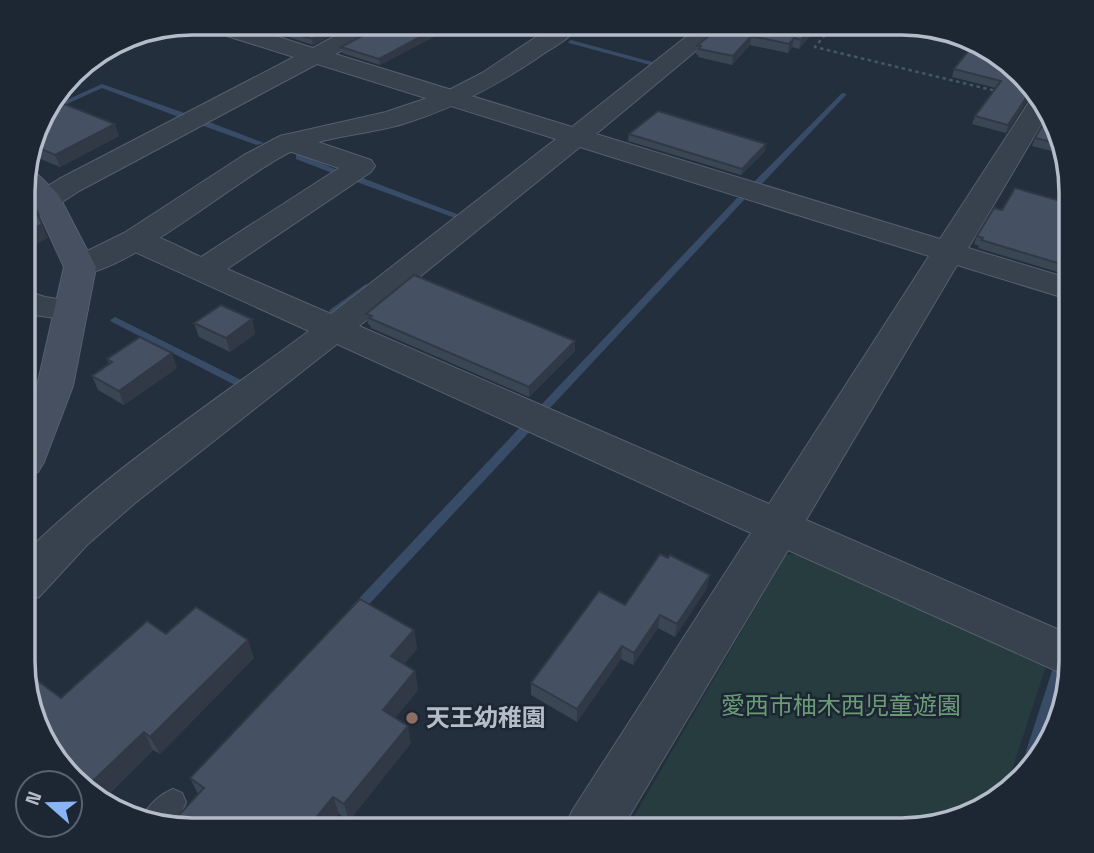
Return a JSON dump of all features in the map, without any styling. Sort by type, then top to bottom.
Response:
[{"type":"main road","points":[[35,435],[55,386],[80,267],[36,207]]},
{"type":"street","points":[[254,35],[1059,286]]},
{"type":"street","points":[[36,207],[69,185],[355,35]]},
{"type":"street","points":[[80,267],[135,240],[254,161],[290,142],[394,118],[454,97],[491,78],[554,35]]},
{"type":"street","points":[[35,572],[72,533],[120,492],[334,329],[704,35]]},
{"type":"street","points":[[598,818],[1036,111]]},
{"type":"street","points":[[204,270],[361,166],[290,142]]},
{"type":"street","points":[[135,240],[1059,652]]},
{"type":"street","points":[[35,306],[71,310]]},
{"type":"lane","points":[[161,815],[173,802]]},
{"type":"path","points":[[825,35],[815,47],[1029,99]]},
{"type":"green space","name":"愛西市柚木西児童遊園","points":[[805,553],[1047,663],[1010,774],[981,797],[953,810],[923,817],[633,818],[786,555]]},
{"type":"building","points":[[300,35],[320,35],[312,39]]},
{"type":"building","points":[[364,35],[424,35],[379,59],[341,47]]},
{"type":"building","points":[[710,35],[805,35],[801,40],[794,38],[789,44],[751,36],[733,56],[699,49],[701,46],[697,46]]},
{"type":"building","points":[[969,50],[1006,74],[1027,96],[1008,125],[975,116],[1001,81],[954,69]]},
{"type":"building","points":[[62,103],[115,124],[55,155],[41,149],[51,122]]},
{"type":"building","points":[[658,111],[766,144],[742,169],[629,134]]},
{"type":"building","points":[[1044,123],[1051,142],[1035,138]]},
{"type":"building","points":[[1015,188],[1059,201],[1059,263],[981,240],[983,238],[977,236],[994,208],[1002,210]]},
{"type":"building","points":[[35,209],[42,224],[35,228]]},
{"type":"building","points":[[414,275],[575,341],[529,387],[369,318],[372,316],[366,314]]},
{"type":"building","points":[[221,305],[252,319],[226,338],[194,323]]},
{"type":"building","points":[[140,337],[172,353],[119,391],[92,376],[112,362],[107,359]]},
{"type":"building","points":[[660,554],[668,558],[670,555],[710,575],[677,624],[660,615],[634,653],[622,646],[577,709],[531,683],[599,591],[625,605]]},
{"type":"building","points":[[360,599],[414,630],[391,656],[415,671],[383,710],[408,726],[344,804],[333,797],[316,818],[177,818],[204,788],[190,778]]},
{"type":"building","points":[[196,607],[248,640],[150,737],[144,732],[94,780],[114,798],[88,779],[84,775],[84,769],[78,769],[61,748],[40,702],[36,680],[61,698],[147,621],[166,634]]},
{"type":"waterway","points":[[571,42],[654,64]]},
{"type":"waterway","points":[[61,105],[102,86],[187,117]]},
{"type":"waterway","points":[[755,186],[844,94]]},
{"type":"waterway","points":[[201,122],[260,143]]},
{"type":"waterway","points":[[299,157],[338,172]]},
{"type":"waterway","points":[[357,179],[458,216]]},
{"type":"waterway","points":[[546,406],[740,200]]},
{"type":"waterway","points":[[334,311],[366,287]]},
{"type":"waterway","points":[[115,320],[241,384]]},
{"type":"waterway","points":[[356,610],[528,426]]},
{"type":"waterway","points":[[1035,744],[1059,671]]},
{"type":"place","name":"天王幼稚園","points":[[412,718]]}]
